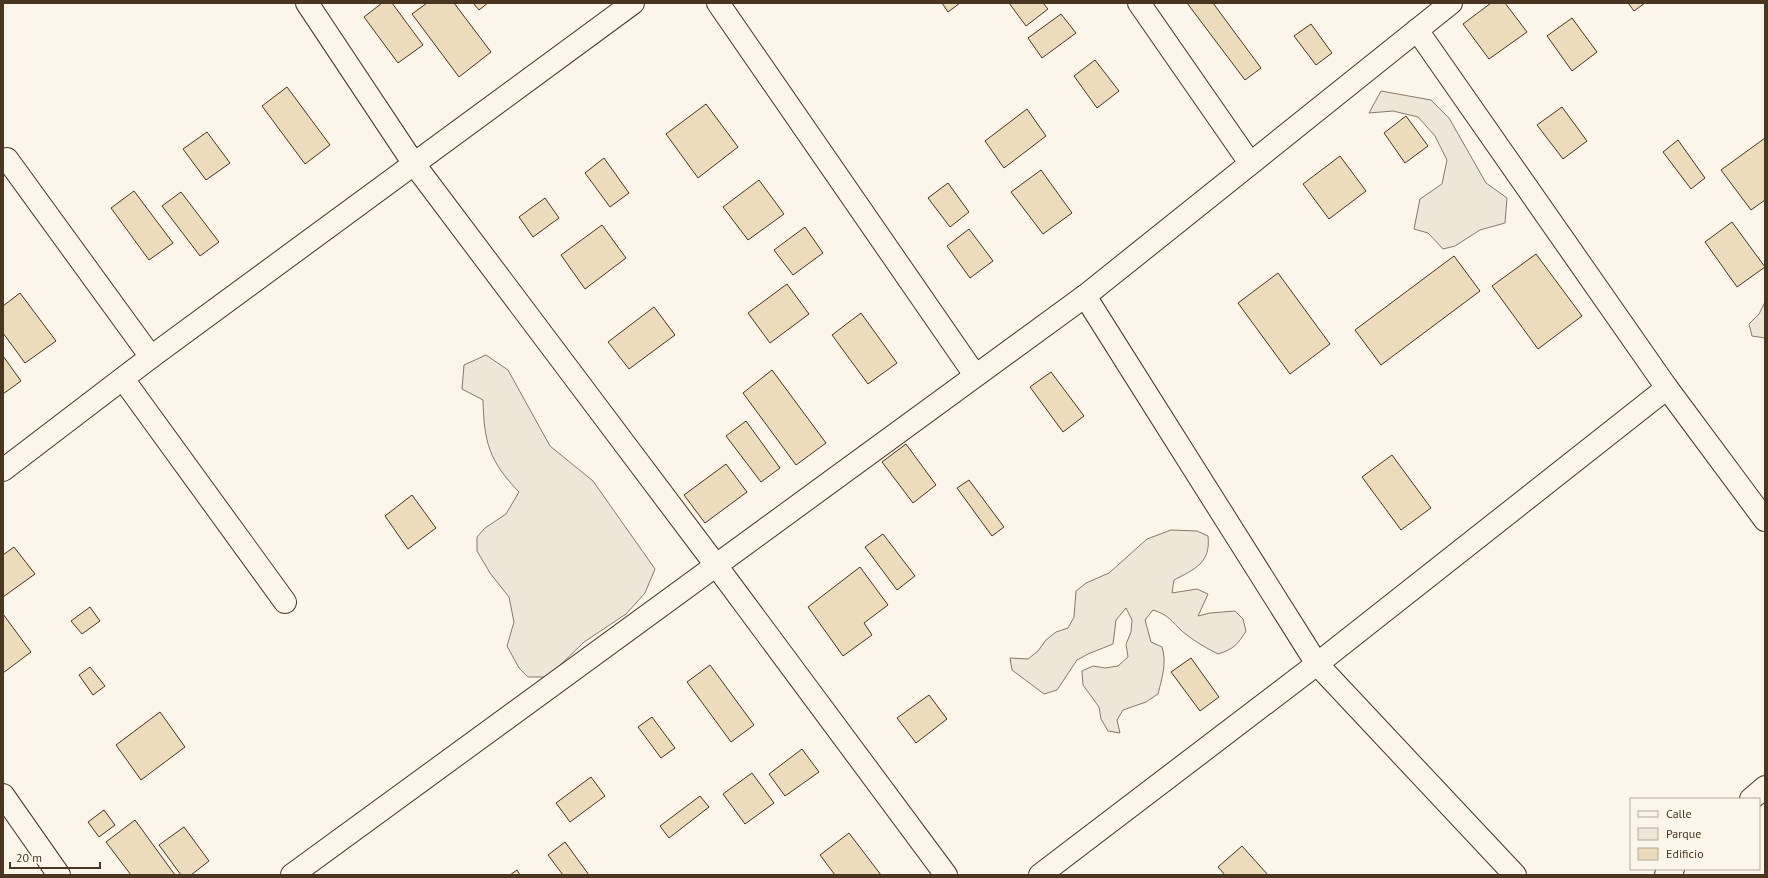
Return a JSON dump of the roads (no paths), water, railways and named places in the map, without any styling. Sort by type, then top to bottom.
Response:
[{"type":"street","points":[[307,3],[414,164],[716,564],[946,875]]},
{"type":"street","points":[[3,470],[151,357],[633,3]]},
{"type":"street","points":[[718,3],[975,375]]},
{"type":"street","points":[[1139,3],[1250,163]]},
{"type":"street","points":[[292,875],[1085,296],[1451,3]]},
{"type":"street","points":[[1417,30],[1667,388],[1765,520]]},
{"type":"street","points":[[7,159],[151,357]]},
{"type":"street","points":[[1085,296],[1317,664],[1515,875]]},
{"type":"street","points":[[123,379],[285,602]]},
{"type":"street","points":[[1040,875],[1317,664],[1667,388]]},
{"type":"street","points":[[1752,798],[1765,787]]},
{"type":"street","points":[[3,794],[59,875]]}]
